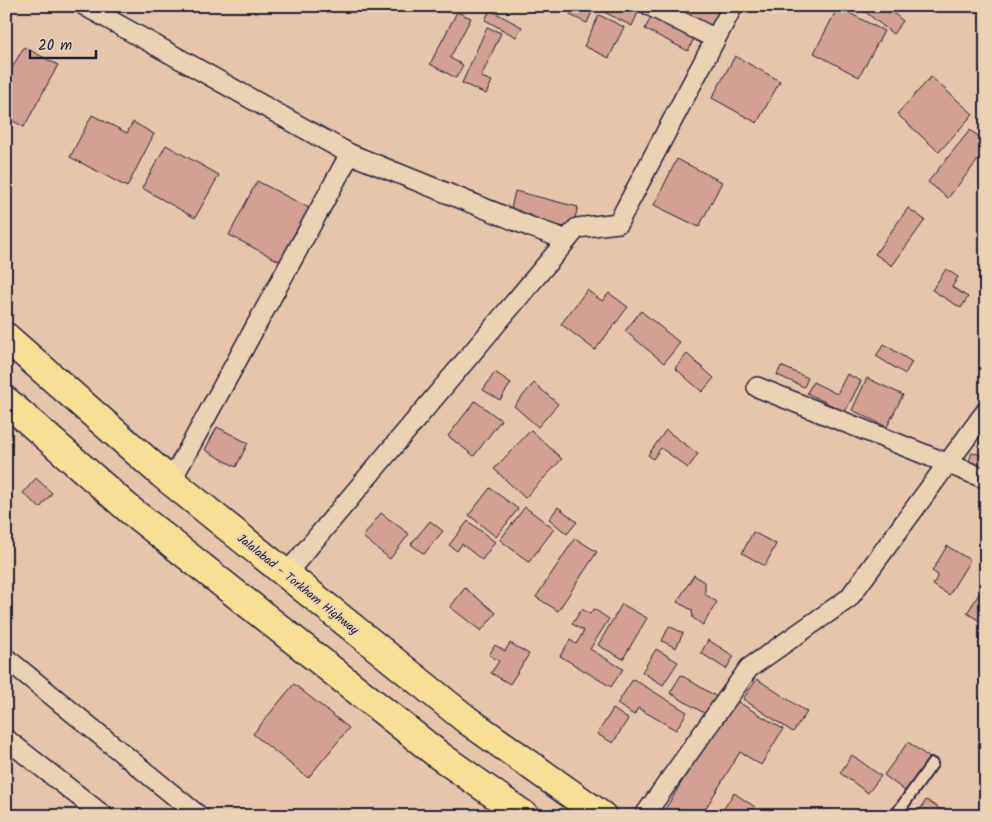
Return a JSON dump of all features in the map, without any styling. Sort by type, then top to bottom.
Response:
[{"type":"highway","name":"Jalalabad - Torkham Highway","points":[[6,337],[171,481],[467,720],[602,816]]},
{"type":"highway","points":[[6,400],[130,510],[440,756],[526,816]]},
{"type":"street","points":[[85,6],[350,154],[567,240]]},
{"type":"street","points":[[650,6],[714,38]]},
{"type":"street","points":[[286,574],[577,228],[618,223],[714,38],[733,6]]},
{"type":"street","points":[[171,481],[350,154]]},
{"type":"street","points":[[757,387],[947,465],[986,479]]},
{"type":"street","points":[[644,816],[749,668],[849,598],[986,411]]},
{"type":"street","points":[[6,658],[198,816]]},
{"type":"street","points":[[6,739],[104,816]]},
{"type":"lane","points":[[895,816],[932,764]]},
{"type":"building","points":[[574,6],[636,6],[640,8],[632,26],[594,7],[587,23],[570,15]]},
{"type":"building","points":[[670,6],[713,6],[720,10],[712,28]]},
{"type":"building","points":[[865,6],[885,6],[903,21],[893,34],[863,10]]},
{"type":"building","points":[[838,7],[884,31],[859,77],[814,53]]},
{"type":"building","points":[[490,10],[522,27],[516,37],[485,20]]},
{"type":"building","points":[[457,12],[471,18],[450,58],[463,65],[456,78],[430,64]]},
{"type":"building","points":[[599,15],[624,27],[609,58],[584,46]]},
{"type":"building","points":[[652,15],[695,36],[688,51],[645,29]]},
{"type":"building","points":[[487,27],[501,33],[481,77],[492,81],[486,94],[462,83]]},
{"type":"building","points":[[24,47],[58,65],[24,127],[6,117],[6,78]]},
{"type":"building","points":[[735,56],[780,81],[757,123],[712,98]]},
{"type":"building","points":[[931,77],[973,114],[939,152],[897,114]]},
{"type":"building","points":[[92,115],[127,133],[133,122],[154,134],[127,187],[70,157]]},
{"type":"building","points":[[970,130],[986,142],[986,150],[948,198],[928,182]]},
{"type":"building","points":[[166,145],[219,175],[195,218],[142,188]]},
{"type":"building","points":[[677,159],[722,182],[699,227],[654,205]]},
{"type":"building","points":[[257,181],[311,209],[283,263],[229,235]]},
{"type":"building","points":[[515,191],[578,207],[572,229],[510,213]]},
{"type":"building","points":[[908,208],[925,220],[892,266],[875,254]]},
{"type":"building","points":[[946,269],[958,277],[952,287],[968,297],[961,308],[932,290]]},
{"type":"building","points":[[587,290],[602,301],[609,293],[628,307],[595,350],[561,324]]},
{"type":"building","points":[[641,311],[680,343],[664,363],[625,331]]},
{"type":"building","points":[[884,344],[912,362],[905,374],[876,356]]},
{"type":"building","points":[[687,354],[714,378],[702,392],[675,368]]},
{"type":"building","points":[[781,366],[808,378],[804,387],[777,375]]},
{"type":"building","points":[[495,372],[511,383],[500,400],[483,390]]},
{"type":"building","points":[[847,374],[861,381],[845,412],[807,393],[813,382],[837,394]]},
{"type":"building","points":[[867,378],[903,395],[887,427],[852,410]]},
{"type":"building","points":[[534,383],[558,404],[538,427],[514,406]]},
{"type":"building","points":[[475,401],[501,420],[474,456],[448,436]]},
{"type":"building","points":[[217,427],[248,443],[236,467],[205,450]]},
{"type":"building","points":[[531,430],[562,459],[525,498],[494,469]]},
{"type":"building","points":[[666,430],[698,454],[688,468],[661,448],[653,459],[648,455]]},
{"type":"building","points":[[972,452],[986,457],[986,474],[967,468]]},
{"type":"building","points":[[36,478],[52,493],[40,508],[23,493]]},
{"type":"building","points":[[490,488],[518,509],[496,537],[469,515]]},
{"type":"building","points":[[525,507],[554,529],[529,562],[500,540]]},
{"type":"building","points":[[558,507],[577,522],[567,534],[549,519]]},
{"type":"building","points":[[381,513],[409,534],[390,559],[363,537]]},
{"type":"building","points":[[430,521],[443,531],[424,554],[411,544]]},
{"type":"building","points":[[468,521],[495,542],[482,560],[462,544],[457,551],[449,545]]},
{"type":"building","points":[[753,532],[776,544],[765,566],[742,553]]},
{"type":"building","points":[[575,538],[597,552],[558,611],[536,597]]},
{"type":"building","points":[[947,546],[970,560],[949,595],[933,585],[938,575],[932,571]]},
{"type":"building","points":[[694,575],[705,583],[705,594],[717,602],[703,625],[693,618],[692,610],[677,602]]},
{"type":"building","points":[[986,583],[986,625],[967,613]]},
{"type":"building","points":[[465,588],[496,613],[481,631],[450,607]]},
{"type":"building","points":[[622,604],[647,618],[623,659],[598,645]]},
{"type":"building","points":[[582,609],[590,614],[594,609],[609,619],[590,649],[623,669],[611,687],[560,656],[570,640],[576,644],[584,631],[572,624]]},
{"type":"building","points":[[669,626],[683,633],[676,648],[662,641]]},
{"type":"building","points":[[708,640],[734,656],[726,669],[701,653]]},
{"type":"building","points":[[510,643],[529,654],[510,684],[491,673],[499,661],[489,655],[495,645],[505,651]]},
{"type":"building","points":[[656,649],[678,662],[663,685],[642,672]]},
{"type":"building","points":[[681,675],[720,699],[709,716],[670,693]]},
{"type":"building","points":[[633,679],[687,712],[676,730],[638,708],[634,715],[617,704]]},
{"type":"building","points":[[757,679],[807,712],[793,732],[743,699]]},
{"type":"building","points":[[294,684],[349,728],[308,778],[253,734]]},
{"type":"building","points":[[733,699],[783,729],[761,765],[740,752],[701,816],[673,816],[664,811]]},
{"type":"building","points":[[613,709],[628,719],[613,743],[597,734]]},
{"type":"building","points":[[908,742],[930,758],[905,791],[884,775]]},
{"type":"building","points":[[852,755],[881,776],[868,793],[840,773]]},
{"type":"building","points":[[734,793],[755,807],[749,816],[719,816]]},
{"type":"building","points":[[926,800],[951,816],[916,816]]}]
